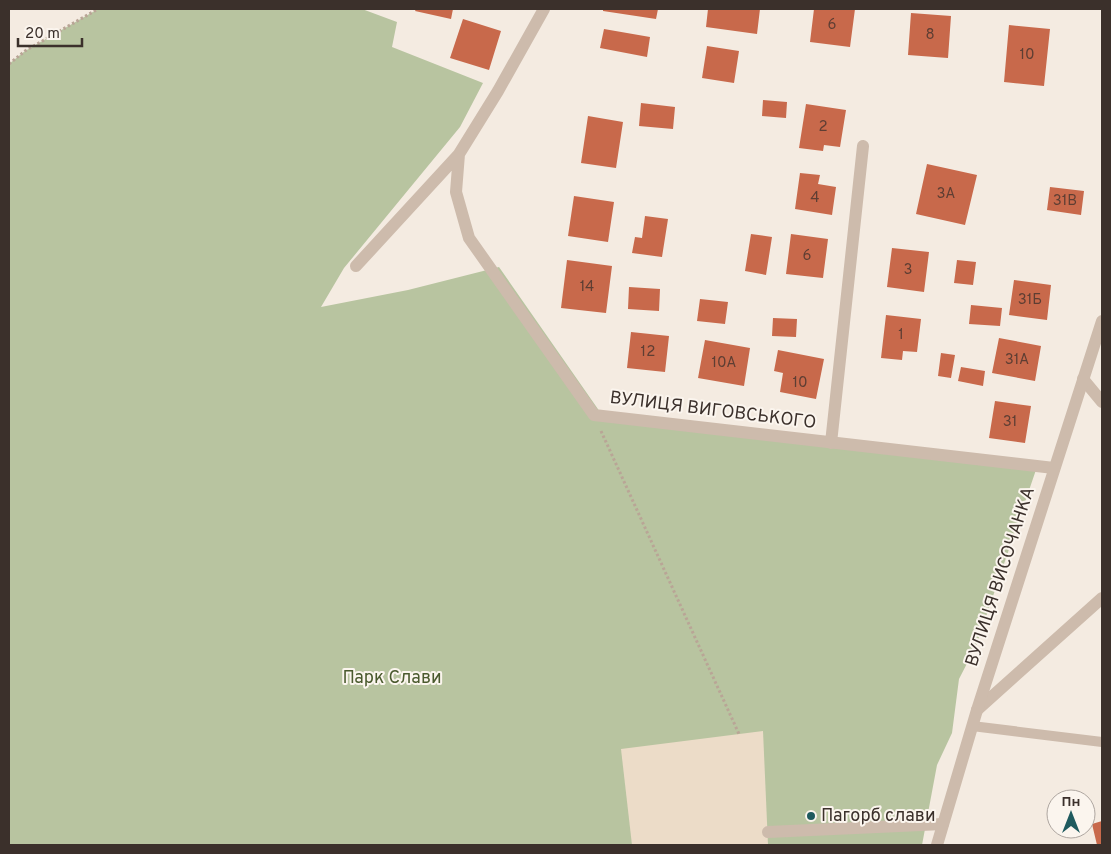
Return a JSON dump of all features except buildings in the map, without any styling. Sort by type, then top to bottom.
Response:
[{"type":"street","name":"ВУЛИЦЯ ВИГОВСЬКОГО","points":[[356,266],[459,154],[498,91],[544,9]]},
{"type":"street","name":"ВУЛИЦЯ ВИГОВСЬКОГО","points":[[831,443],[863,146]]},
{"type":"street","name":"ВУЛИЦЯ ВИГОВСЬКОГО","points":[[459,154],[456,192],[468,238],[594,415],[1054,468]]},
{"type":"street","name":"ВУЛИЦЯ ВИСОЧАНКА","points":[[936,845],[976,710],[1102,321]]},
{"type":"street","points":[[1083,379],[1102,402]]},
{"type":"street","points":[[976,710],[1102,598]]},
{"type":"street","points":[[768,832],[943,824]]},
{"type":"lane","points":[[972,726],[1102,742]]},
{"type":"path","points":[[9,64],[25,51],[98,9]]},
{"type":"path","points":[[594,415],[739,734]]},
{"type":"green space","name":"Парк Слави","points":[[98,9],[362,9],[397,22],[392,47],[483,83],[460,127],[344,268],[321,307],[408,290],[499,267],[600,412],[1039,461],[976,646],[959,679],[952,733],[937,765],[922,845],[9,845],[9,64],[25,51]]},
{"type":"shaded area","points":[[763,731],[768,845],[632,845],[621,749]]},
{"type":"place","name":"Пагорб слави","points":[[811,816]]}]
